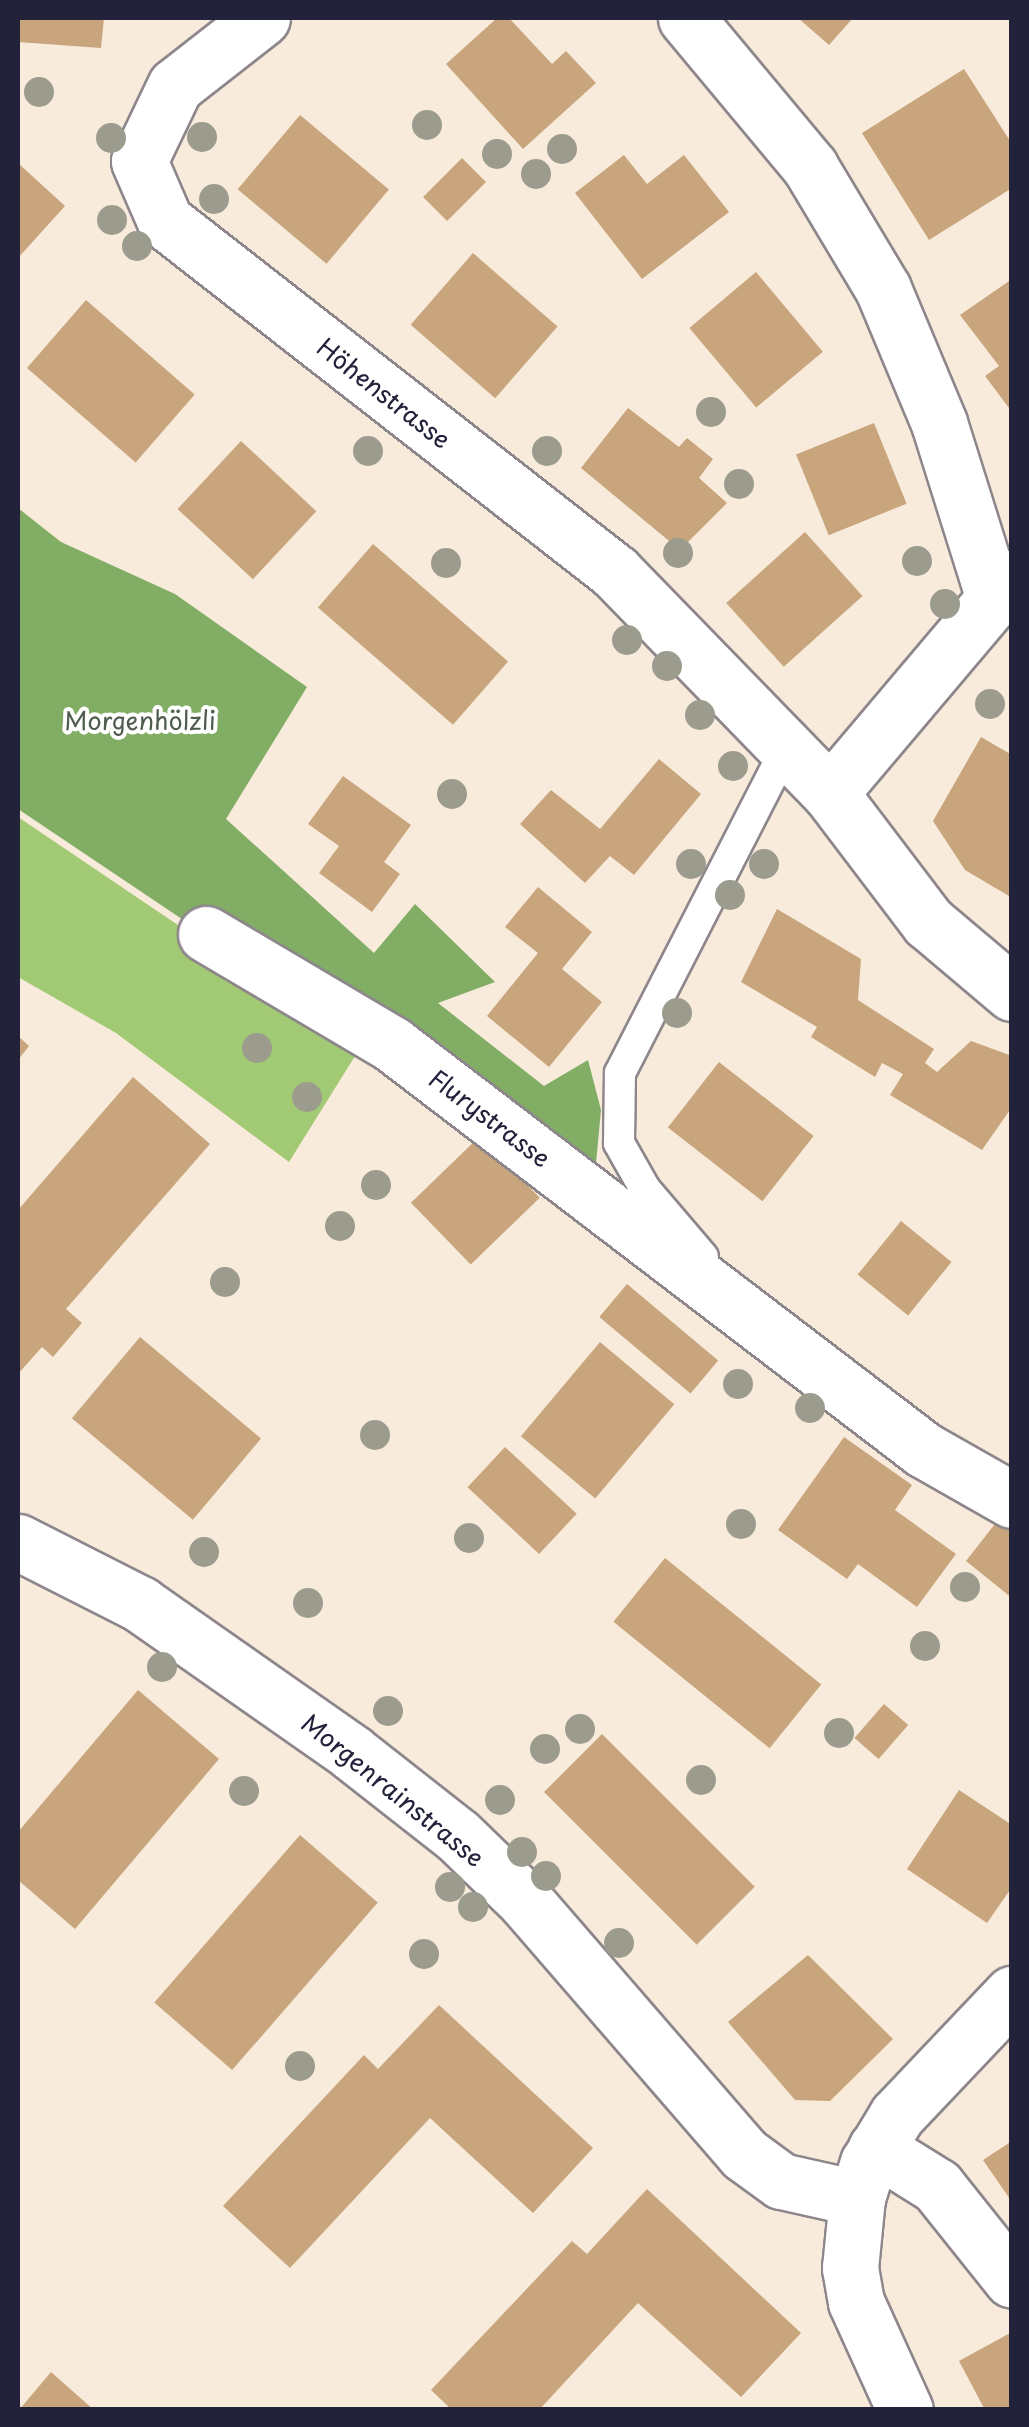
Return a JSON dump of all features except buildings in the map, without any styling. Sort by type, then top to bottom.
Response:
[{"type":"street","name":"Höhenstrasse","points":[[262,18],[175,86],[139,161],[165,221],[616,572],[830,794],[928,922],[1012,993]]},
{"type":"street","points":[[686,18],[810,167],[883,289],[1002,586],[830,794]]},
{"type":"street","name":"Flurystrasse","points":[[206,934],[392,1044],[924,1450],[1012,1500]]},
{"type":"street","name":"Morgenrainstrasse","points":[[18,1542],[140,1604],[412,1800],[525,1901],[744,2154],[781,2181],[866,2173],[938,2186],[1012,2280]]},
{"type":"street","points":[[905,2410],[856,2302],[850,2268],[866,2173],[897,2115],[1012,1994]]},
{"type":"lane","name":"Flurystrasse","points":[[759,1322],[646,1189],[619,1143],[620,1073],[786,748]]},
{"type":"green space","name":"Morgenhölzli","points":[[18,508],[61,542],[175,594],[307,687],[226,819],[374,953],[415,904],[495,982],[438,1003],[544,1086],[588,1060],[601,1110],[593,1195],[18,809]]},
{"type":"green space","points":[[18,817],[360,1048],[289,1162],[116,1033],[18,977]]}]
